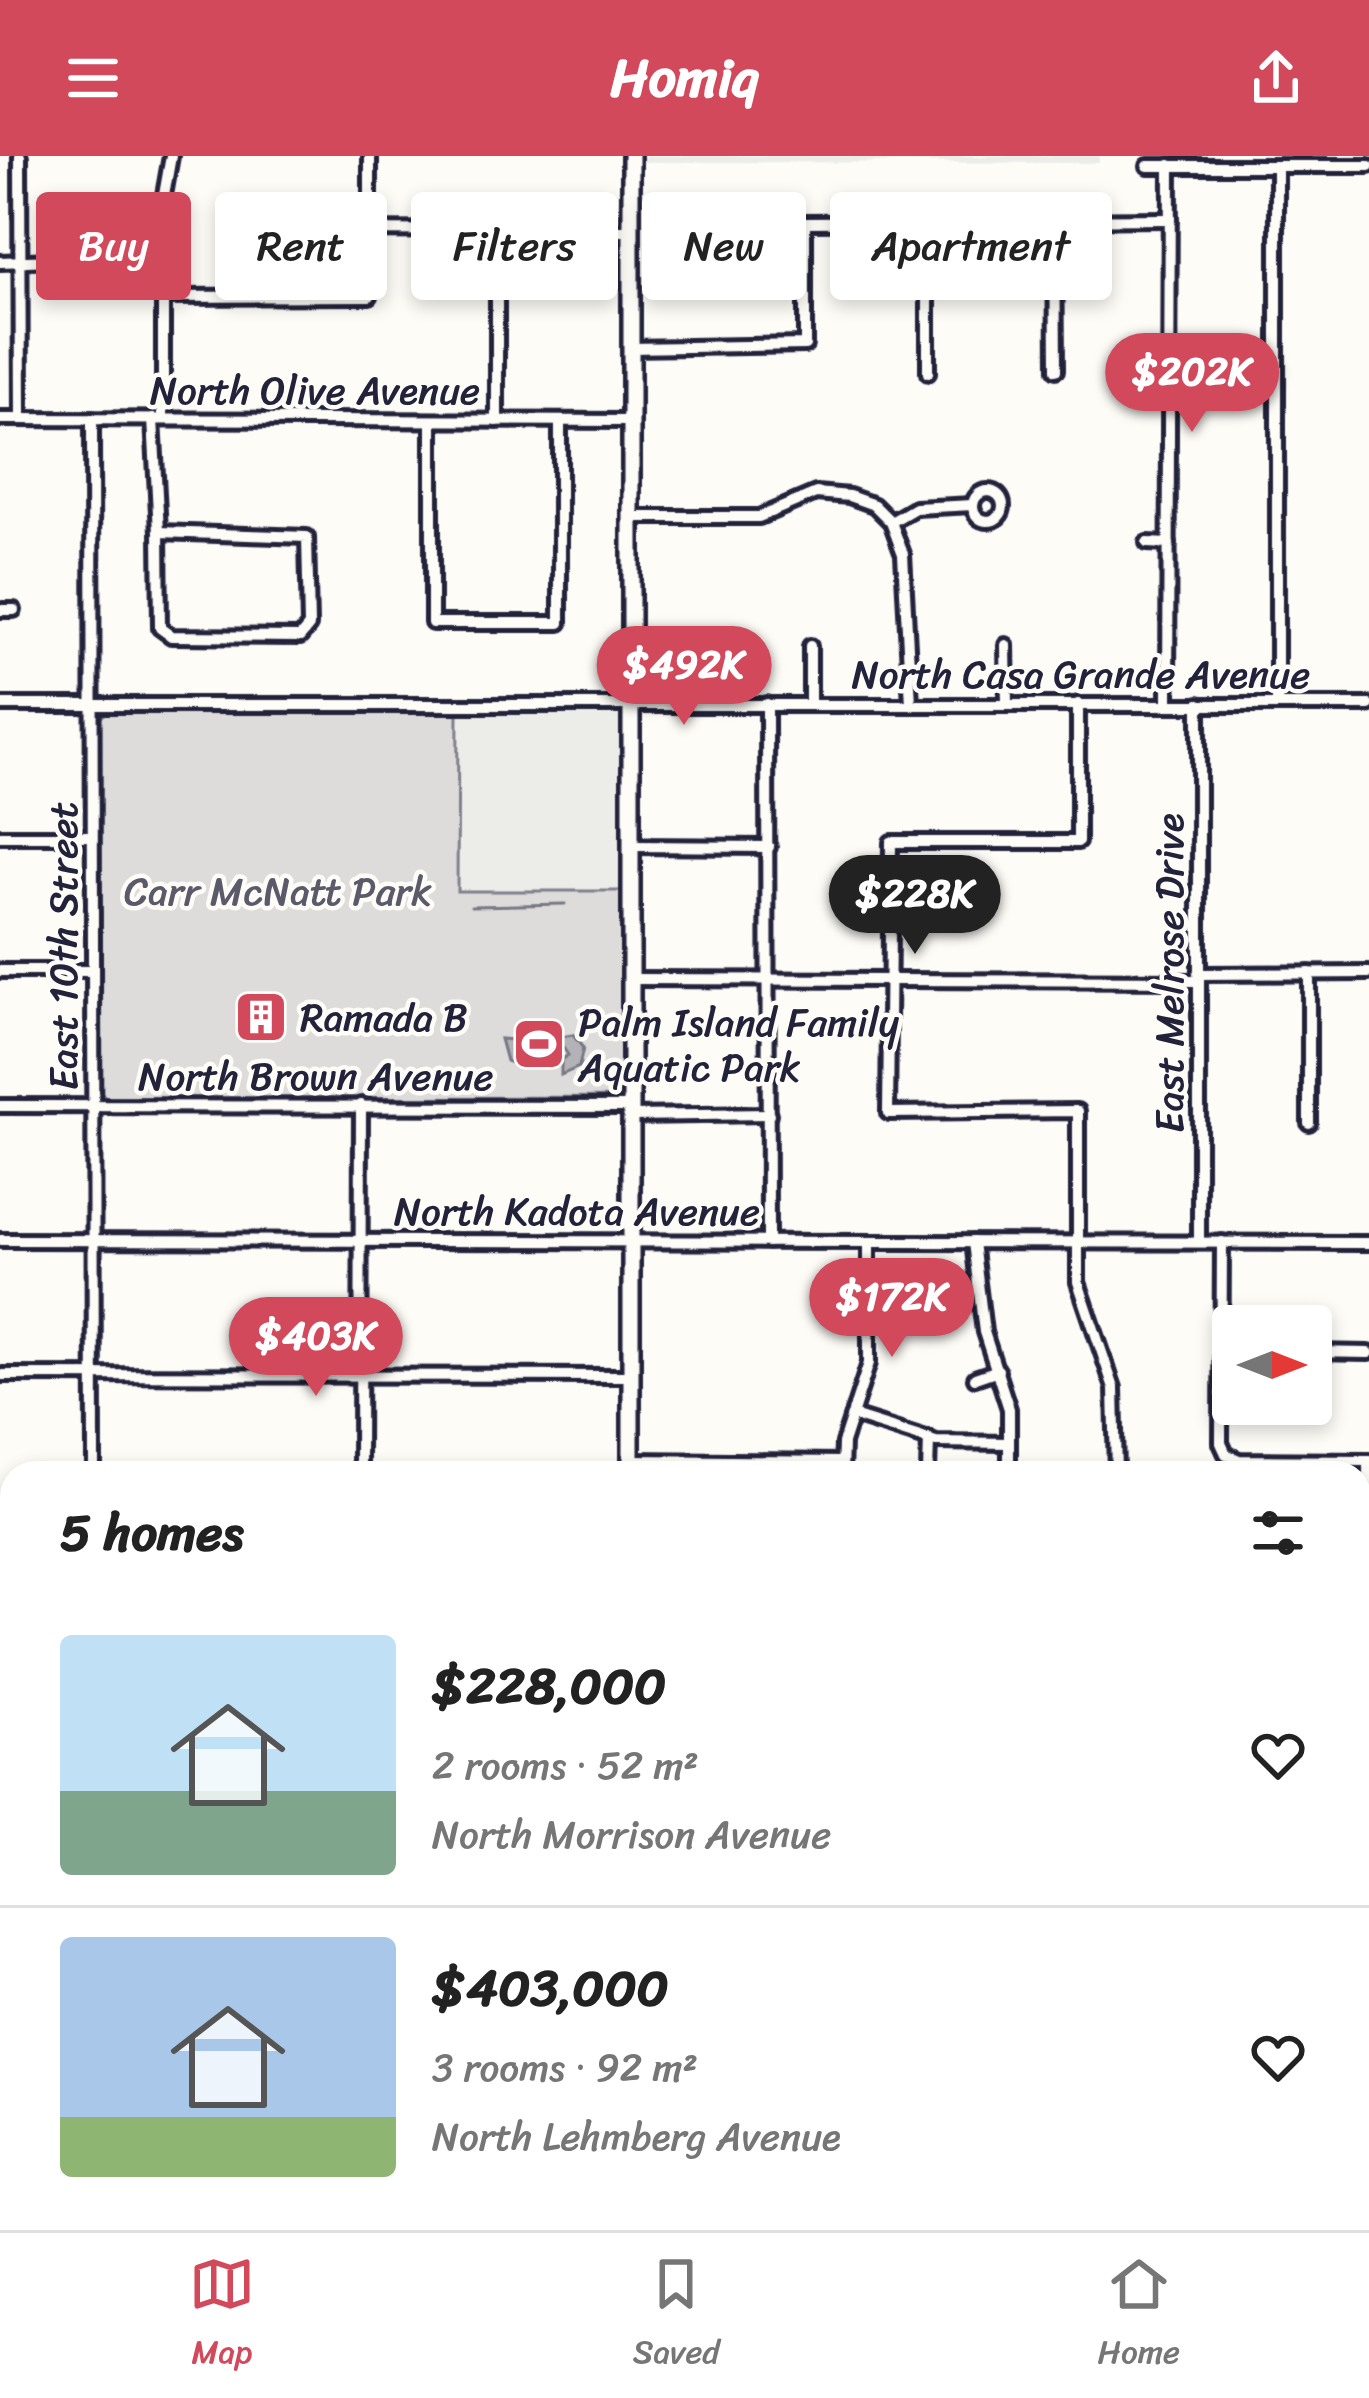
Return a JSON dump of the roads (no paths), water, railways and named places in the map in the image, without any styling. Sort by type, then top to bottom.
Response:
[{"type":"street","points":[[20,156],[21,419]]},
{"type":"street","points":[[164,192],[171,156]]},
{"type":"street","points":[[370,156],[370,192]]},
{"type":"street","points":[[631,156],[631,1461]]},
{"type":"street","points":[[1168,704],[1170,165]]},
{"type":"street","points":[[1148,166],[1369,166]]},
{"type":"street","points":[[1277,166],[1277,704]]},
{"type":"street","points":[[1112,220],[1170,219]]},
{"type":"street","points":[[630,349],[805,346],[805,222],[830,222]]},
{"type":"street","points":[[618,231],[631,231]]},
{"type":"street","points":[[0,262],[36,261]]},
{"type":"street","points":[[159,532],[299,532],[307,537],[309,626],[300,637],[171,636],[160,628],[159,532],[158,419],[162,300]]},
{"type":"street","points":[[497,300],[497,421]]},
{"type":"street","points":[[928,300],[928,373]]},
{"type":"street","points":[[1056,300],[1056,370]]},
{"type":"street","name":"East 10th Street","points":[[92,418],[94,1461]]},
{"type":"street","name":"North Olive Avenue","points":[[0,419],[630,422]]},
{"type":"street","points":[[432,421],[432,623],[560,623],[560,421]]},
{"type":"street","points":[[630,517],[759,518],[816,493],[849,496],[874,506],[891,523],[903,554],[911,704]]},
{"type":"street","points":[[891,523],[915,508],[973,505]]},
{"type":"street","points":[[1148,543],[1169,544]]},
{"type":"street","points":[[1006,645],[1006,704]]},
{"type":"street","points":[[809,646],[810,704]]},
{"type":"street","points":[[767,704],[768,1242]]},
{"type":"street","points":[[1078,704],[1078,842],[891,842],[888,1113],[1078,1111],[1078,1282],[1114,1388],[1116,1461]]},
{"type":"street","name":"East Melrose Drive","points":[[1199,704],[1199,1242]]},
{"type":"street","name":"North Casa Grande Avenue","points":[[0,705],[1369,705]]},
{"type":"street","points":[[0,836],[92,836]]},
{"type":"street","points":[[630,846],[769,847]]},
{"type":"street","points":[[0,971],[93,971]]},
{"type":"street","points":[[1309,973],[1309,1123]]},
{"type":"street","points":[[631,979],[1369,974]]},
{"type":"street","points":[[360,1461],[361,1105]]},
{"type":"street","name":"North Brown Avenue","points":[[0,1106],[361,1105],[769,1114]]},
{"type":"street","name":"North Kadota Avenue","points":[[0,1240],[1369,1243]]},
{"type":"street","points":[[843,1461],[869,1363],[869,1242]]},
{"type":"street","points":[[973,1242],[979,1311],[1009,1409],[1009,1461]]},
{"type":"street","points":[[1222,1242],[1225,1305]]},
{"type":"street","points":[[1332,1352],[1369,1353]]},
{"type":"street","points":[[975,1378],[998,1370]]},
{"type":"street","points":[[0,1375],[631,1376]]},
{"type":"street","points":[[853,1416],[929,1439],[1009,1442]]},
{"type":"street","points":[[1222,1425],[1221,1443],[1239,1460],[1369,1461]]},
{"type":"street","points":[[928,1461],[929,1439]]},
{"type":"waterway","points":[[471,906],[565,904]]},
{"type":"place","name":"Ramada B","points":[[261,1017]]},
{"type":"place","name":"Palm Island Family Aquatic Park","points":[[539,1044]]},
{"type":"park label","name":"Carr McNatt Park","points":[[278,891]]}]
